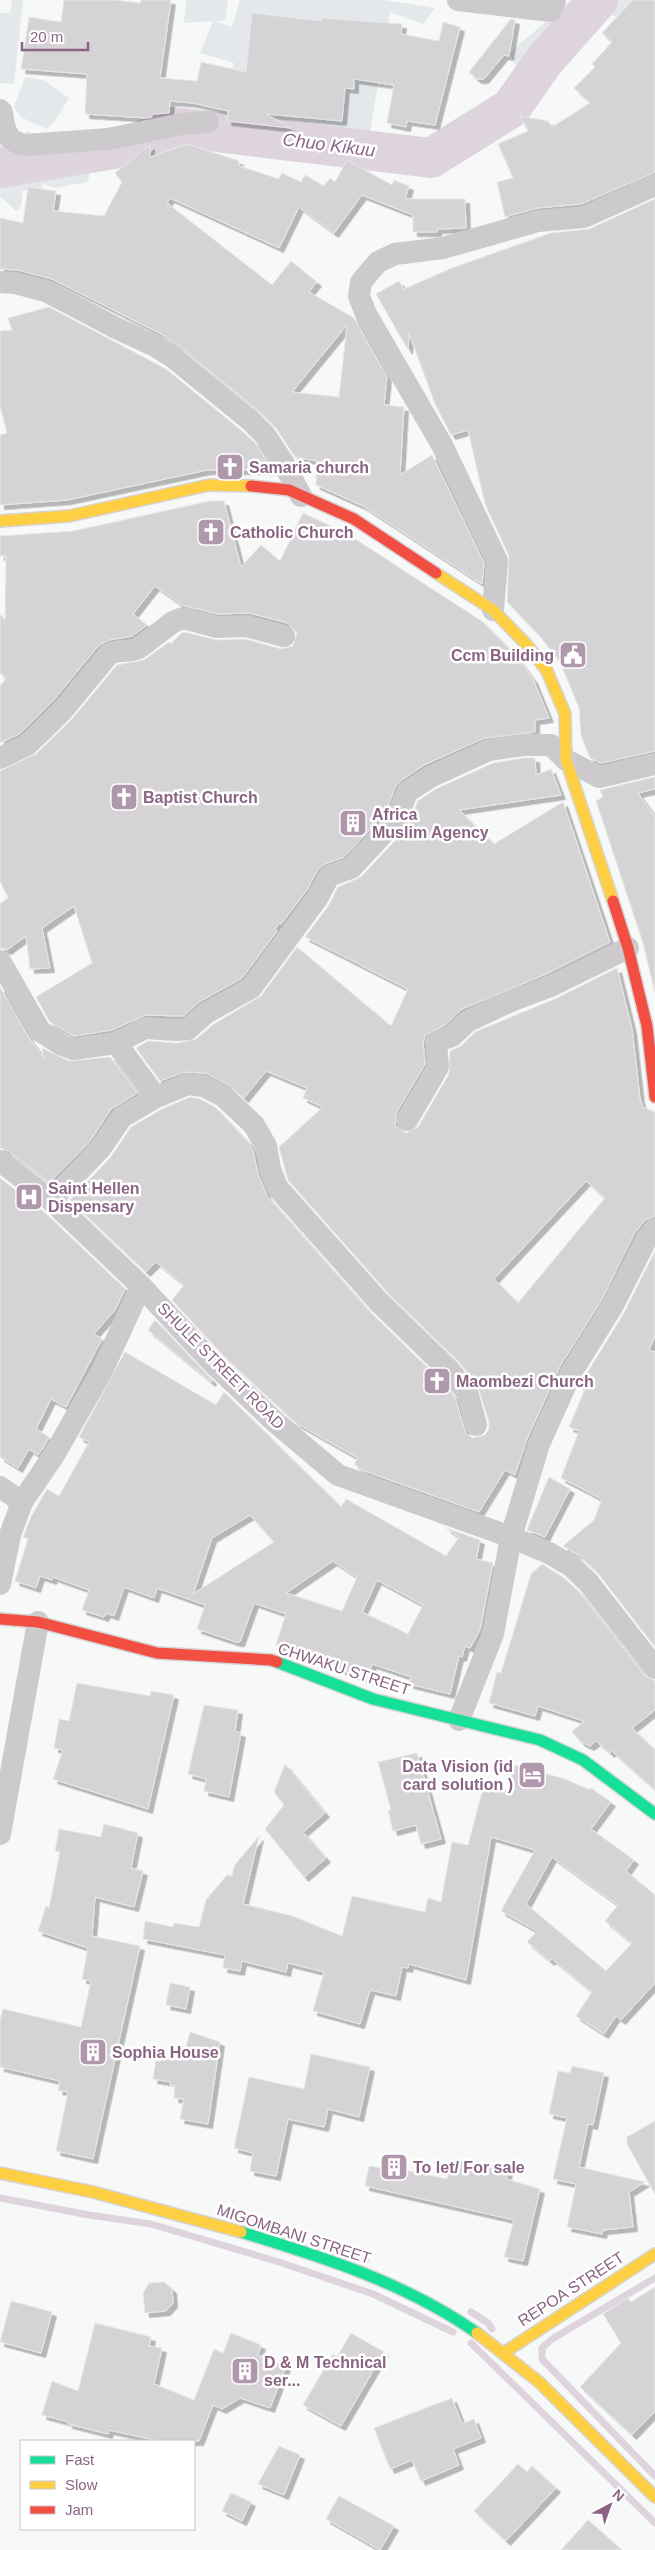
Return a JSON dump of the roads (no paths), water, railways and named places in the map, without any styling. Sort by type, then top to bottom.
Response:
[{"type":"main road","points":[[0,521],[69,516],[184,488],[237,485],[279,488],[289,490],[354,519],[493,610],[526,645],[547,671],[564,714],[566,760],[628,948],[651,1026],[655,1097]]},
{"type":"main road","name":"CHWAKU STREET","points":[[0,1619],[38,1622],[157,1653],[271,1660],[373,1699],[540,1740],[574,1756],[620,1786],[655,1814]]},
{"type":"main road","name":"MIGOMBANI STREET","points":[[0,2173],[83,2189],[197,2219],[348,2265],[421,2298],[463,2322],[505,2352],[555,2396],[655,2497]]},
{"type":"main road","name":"REPOA STREET","points":[[505,2352],[655,2254]]},
{"type":"street","points":[[458,0],[553,5]]},
{"type":"street","points":[[0,110],[4,127],[10,139],[19,144],[28,145],[108,139],[182,124],[208,122]]},
{"type":"street","points":[[493,610],[497,561],[442,445],[366,314],[360,296],[361,282],[378,262],[395,254],[443,248],[538,221],[584,216],[655,185]]},
{"type":"street","points":[[0,282],[21,284],[46,291],[155,346],[174,358],[251,420],[265,435],[283,462],[301,496]]},
{"type":"street","points":[[0,758],[27,745],[62,711],[109,654],[133,651],[139,648],[173,622],[183,618],[216,627],[246,626],[284,636]]},
{"type":"street","points":[[0,961],[40,1031],[62,1045],[73,1049],[116,1043],[145,1028],[188,1029],[206,1013],[226,1004],[250,988],[318,897],[329,876],[351,868],[397,819],[407,792],[430,777],[489,750],[523,745],[551,745],[566,760],[599,777],[655,764]]},
{"type":"street","points":[[407,1120],[438,1067],[436,1042],[452,1036],[468,1021],[511,1001],[551,986],[628,948]]},
{"type":"street","points":[[116,1043],[156,1097]]},
{"type":"street","points":[[51,1200],[100,1149],[122,1117],[156,1097],[188,1084],[204,1086],[223,1096],[241,1110],[254,1125],[266,1146],[270,1169],[277,1187],[378,1302],[450,1372],[466,1392],[476,1425]]},
{"type":"street","name":"SHULE STREET ROAD","points":[[0,1161],[51,1200],[141,1286],[214,1364],[274,1422],[338,1474],[511,1537],[549,1553],[571,1566],[588,1582],[655,1668]]},
{"type":"street","points":[[459,1720],[493,1634],[511,1537],[540,1444],[571,1373],[612,1307],[646,1240],[655,1229]]},
{"type":"street","points":[[0,1584],[10,1535],[22,1502],[54,1454],[102,1371],[141,1286]]},
{"type":"street","points":[[0,1487],[22,1502]]},
{"type":"street","points":[[0,1834],[38,1622]]},
{"type":"waterway","name":"Chuo Kikuu","points":[[0,168],[126,147],[175,127],[431,158],[511,108],[544,61],[598,0]]},
{"type":"waterway","points":[[0,2198],[89,2215],[151,2224],[279,2262],[373,2294],[453,2332]]},
{"type":"waterway","points":[[329,2246],[366,2260]]},
{"type":"waterway","points":[[655,2278],[552,2339],[542,2348],[542,2359],[655,2476]]},
{"type":"waterway","points":[[471,2312],[488,2323],[492,2329]]},
{"type":"waterway","points":[[471,2343],[655,2523]]},
{"type":"place","name":"Samaria church","points":[[230,467]]},
{"type":"place","name":"Catholic Church","points":[[211,532]]},
{"type":"place","name":"Ccm Building","points":[[573,655]]},
{"type":"place","name":"Baptist Church","points":[[124,797]]},
{"type":"place","name":"Africa Muslim Agency","points":[[353,823]]},
{"type":"place","name":"Saint Hellen Dispensary","points":[[29,1197]]},
{"type":"place","name":"Maombezi Church","points":[[437,1381]]},
{"type":"place","name":"Data Vision (id card solution )","points":[[532,1775]]},
{"type":"place","name":"Sophia House","points":[[93,2052]]},
{"type":"place","name":"To let/ For sale","points":[[394,2167]]},
{"type":"place","name":"D & M Technical ser...","points":[[245,2371]]}]
